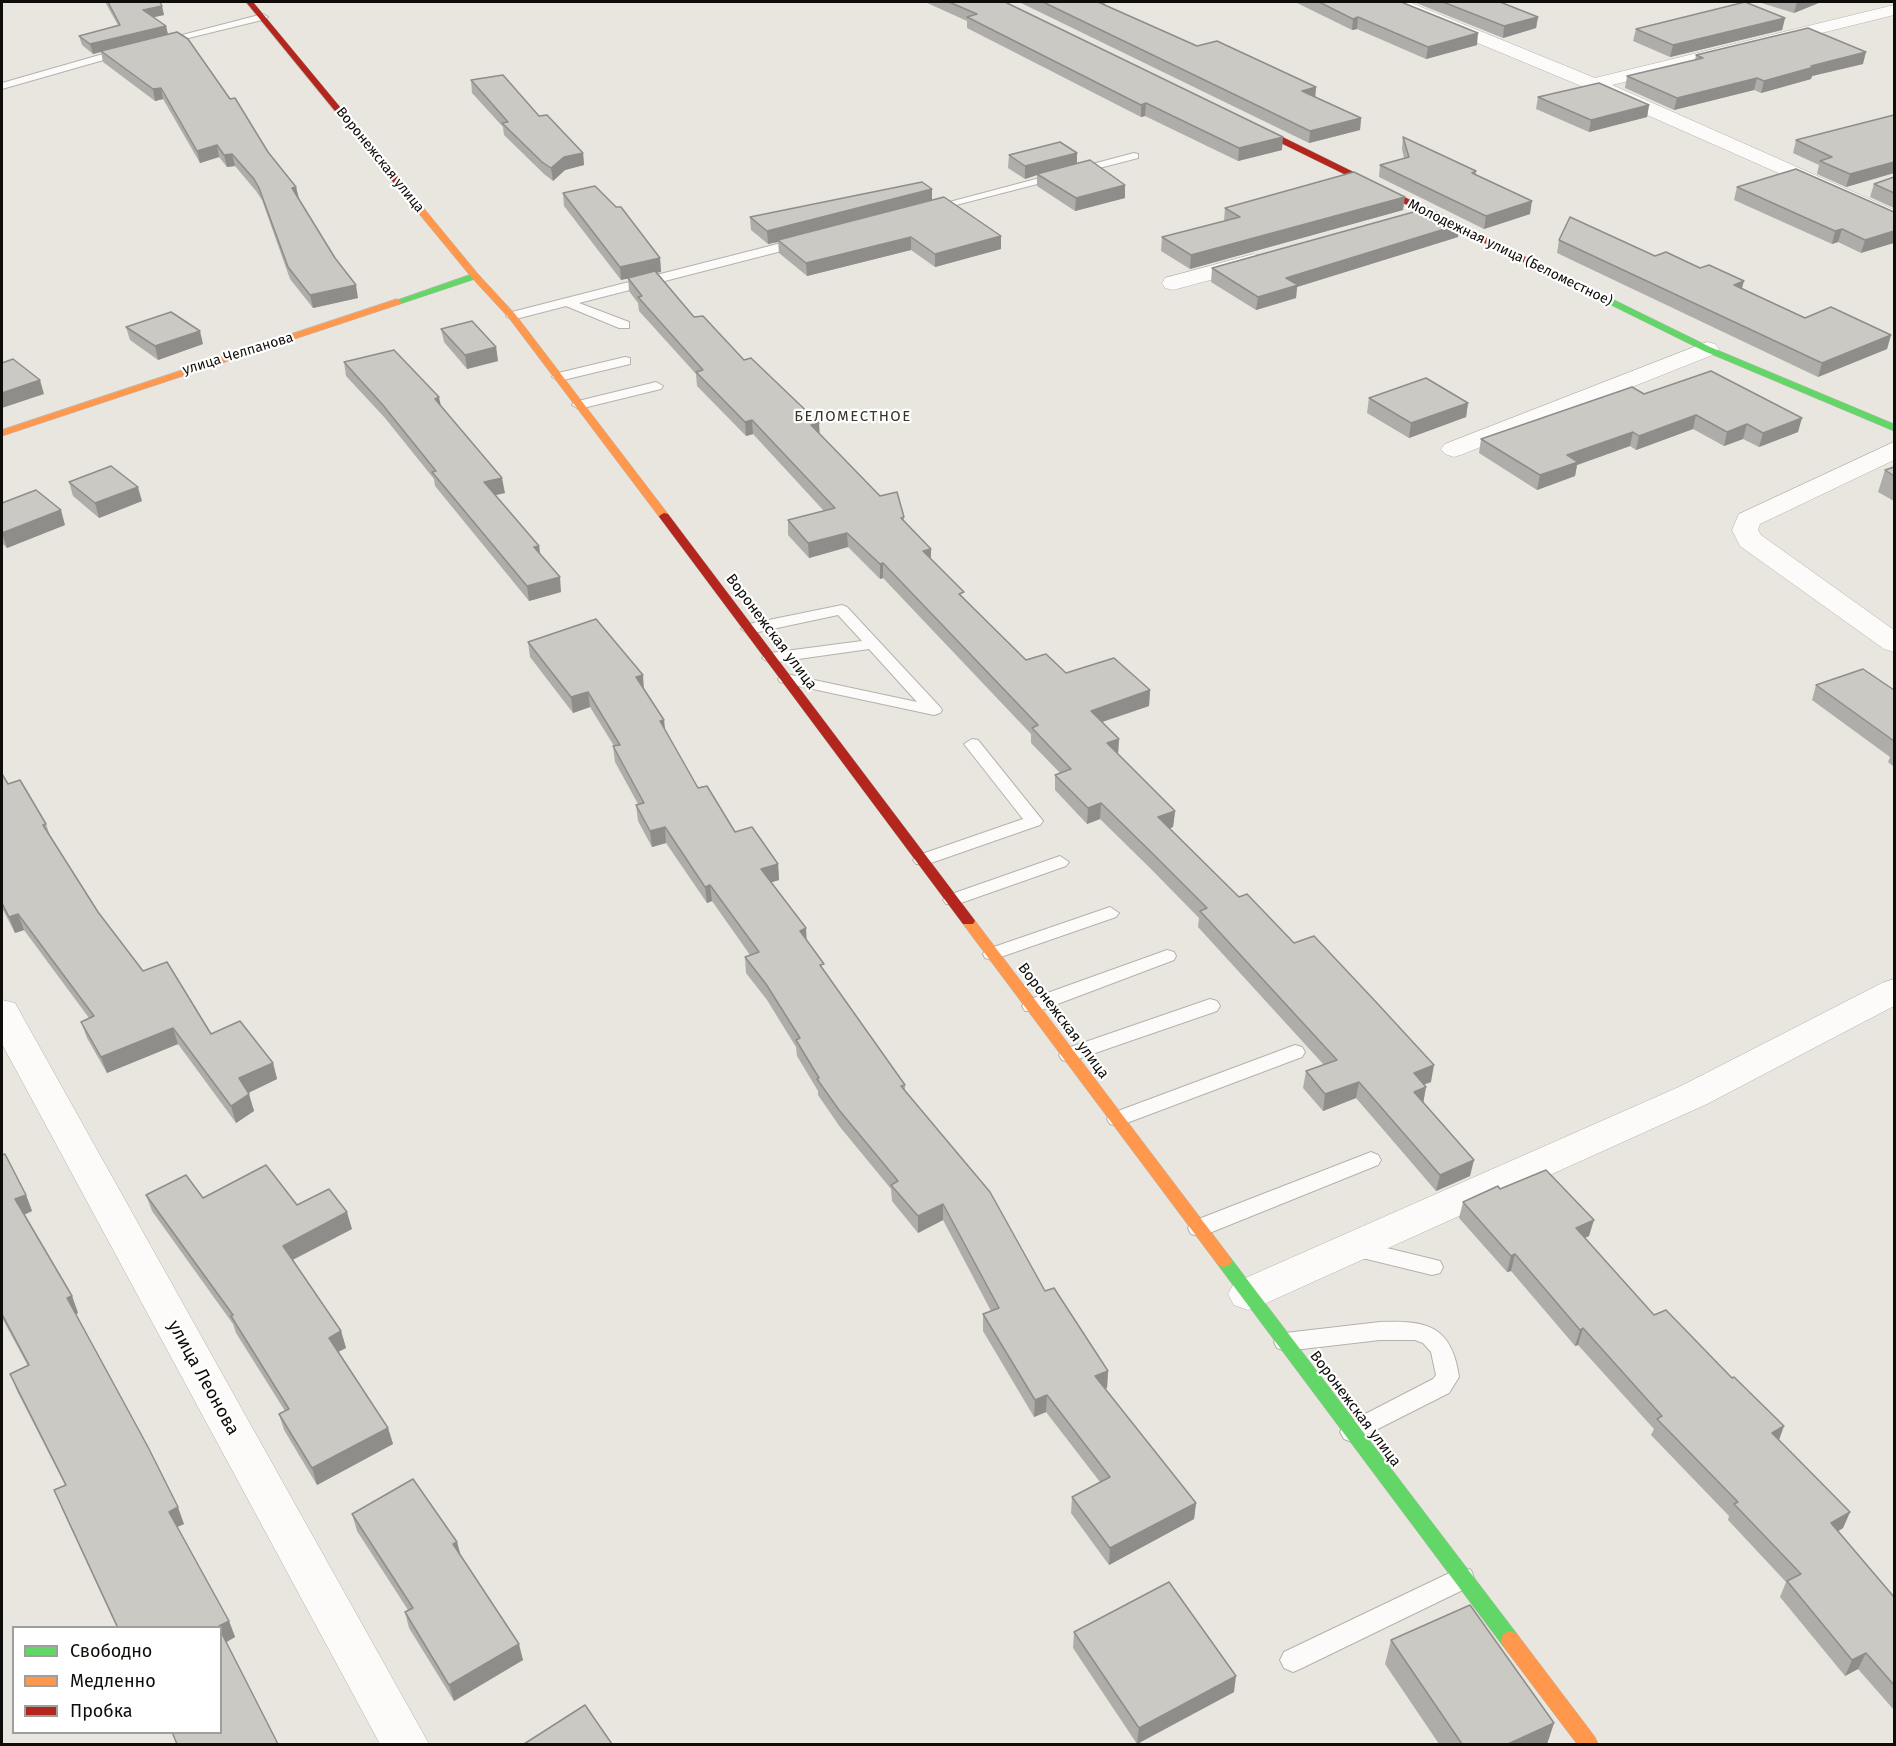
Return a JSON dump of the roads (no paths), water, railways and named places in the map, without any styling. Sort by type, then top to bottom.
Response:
[{"type":"street","name":"Воронежская улица","points":[[250,2],[476,276],[512,316],[559,377],[1588,1744]]},
{"type":"street","points":[[1395,2],[1593,84],[1847,195],[1894,218]]},
{"type":"street","points":[[1874,2],[1894,9]]},
{"type":"street","points":[[1593,84],[1894,9]]},
{"type":"street","name":"Молодежная улица (Беломестное)","points":[[1235,117],[1707,349],[1894,428]]},
{"type":"street","points":[[1847,195],[1876,187]]},
{"type":"street","points":[[1403,219],[1426,212]]},
{"type":"street","points":[[1173,283],[1276,254]]},
{"type":"street","name":"улица Челпанова","points":[[2,433],[112,393],[340,322],[476,276]]},
{"type":"street","points":[[1454,449],[1707,349]]},
{"type":"street","points":[[1894,450],[1748,520],[1745,530],[1750,540],[1894,643]]},
{"type":"street","points":[[1248,1294],[1694,1095],[1894,991]]},
{"type":"street","name":"улица Леонова","points":[[2,1012],[405,1744]]},
{"type":"lane","points":[[152,44],[263,17]]},
{"type":"lane","points":[[2,86],[141,47]]},
{"type":"lane","points":[[914,213],[1134,156]]},
{"type":"lane","points":[[512,316],[810,240]]},
{"type":"lane","points":[[567,302],[624,325]]},
{"type":"lane","points":[[559,377],[626,361]]},
{"type":"lane","points":[[579,405],[656,386]]},
{"type":"lane","points":[[749,629],[842,610],[934,710],[786,679]]},
{"type":"lane","points":[[770,658],[873,644]]},
{"type":"lane","points":[[922,860],[1034,821],[972,744]]},
{"type":"lane","points":[[952,900],[1060,862]]},
{"type":"lane","points":[[992,954],[1110,913]]},
{"type":"lane","points":[[1032,1006],[1167,956]]},
{"type":"lane","points":[[1069,1055],[1210,1006]]},
{"type":"lane","points":[[1117,1119],[1295,1052]]},
{"type":"lane","points":[[1199,1228],[1371,1160]]},
{"type":"lane","points":[[1352,1248],[1431,1267]]},
{"type":"lane","points":[[1285,1342],[1385,1331],[1424,1332],[1439,1345],[1446,1360],[1448,1377],[1441,1386],[1352,1432]]},
{"type":"lane","points":[[1293,1660],[1462,1578]]},
{"type":"district","name":"БЕЛОМЕСТНОЕ","points":[[853,417]]}]
